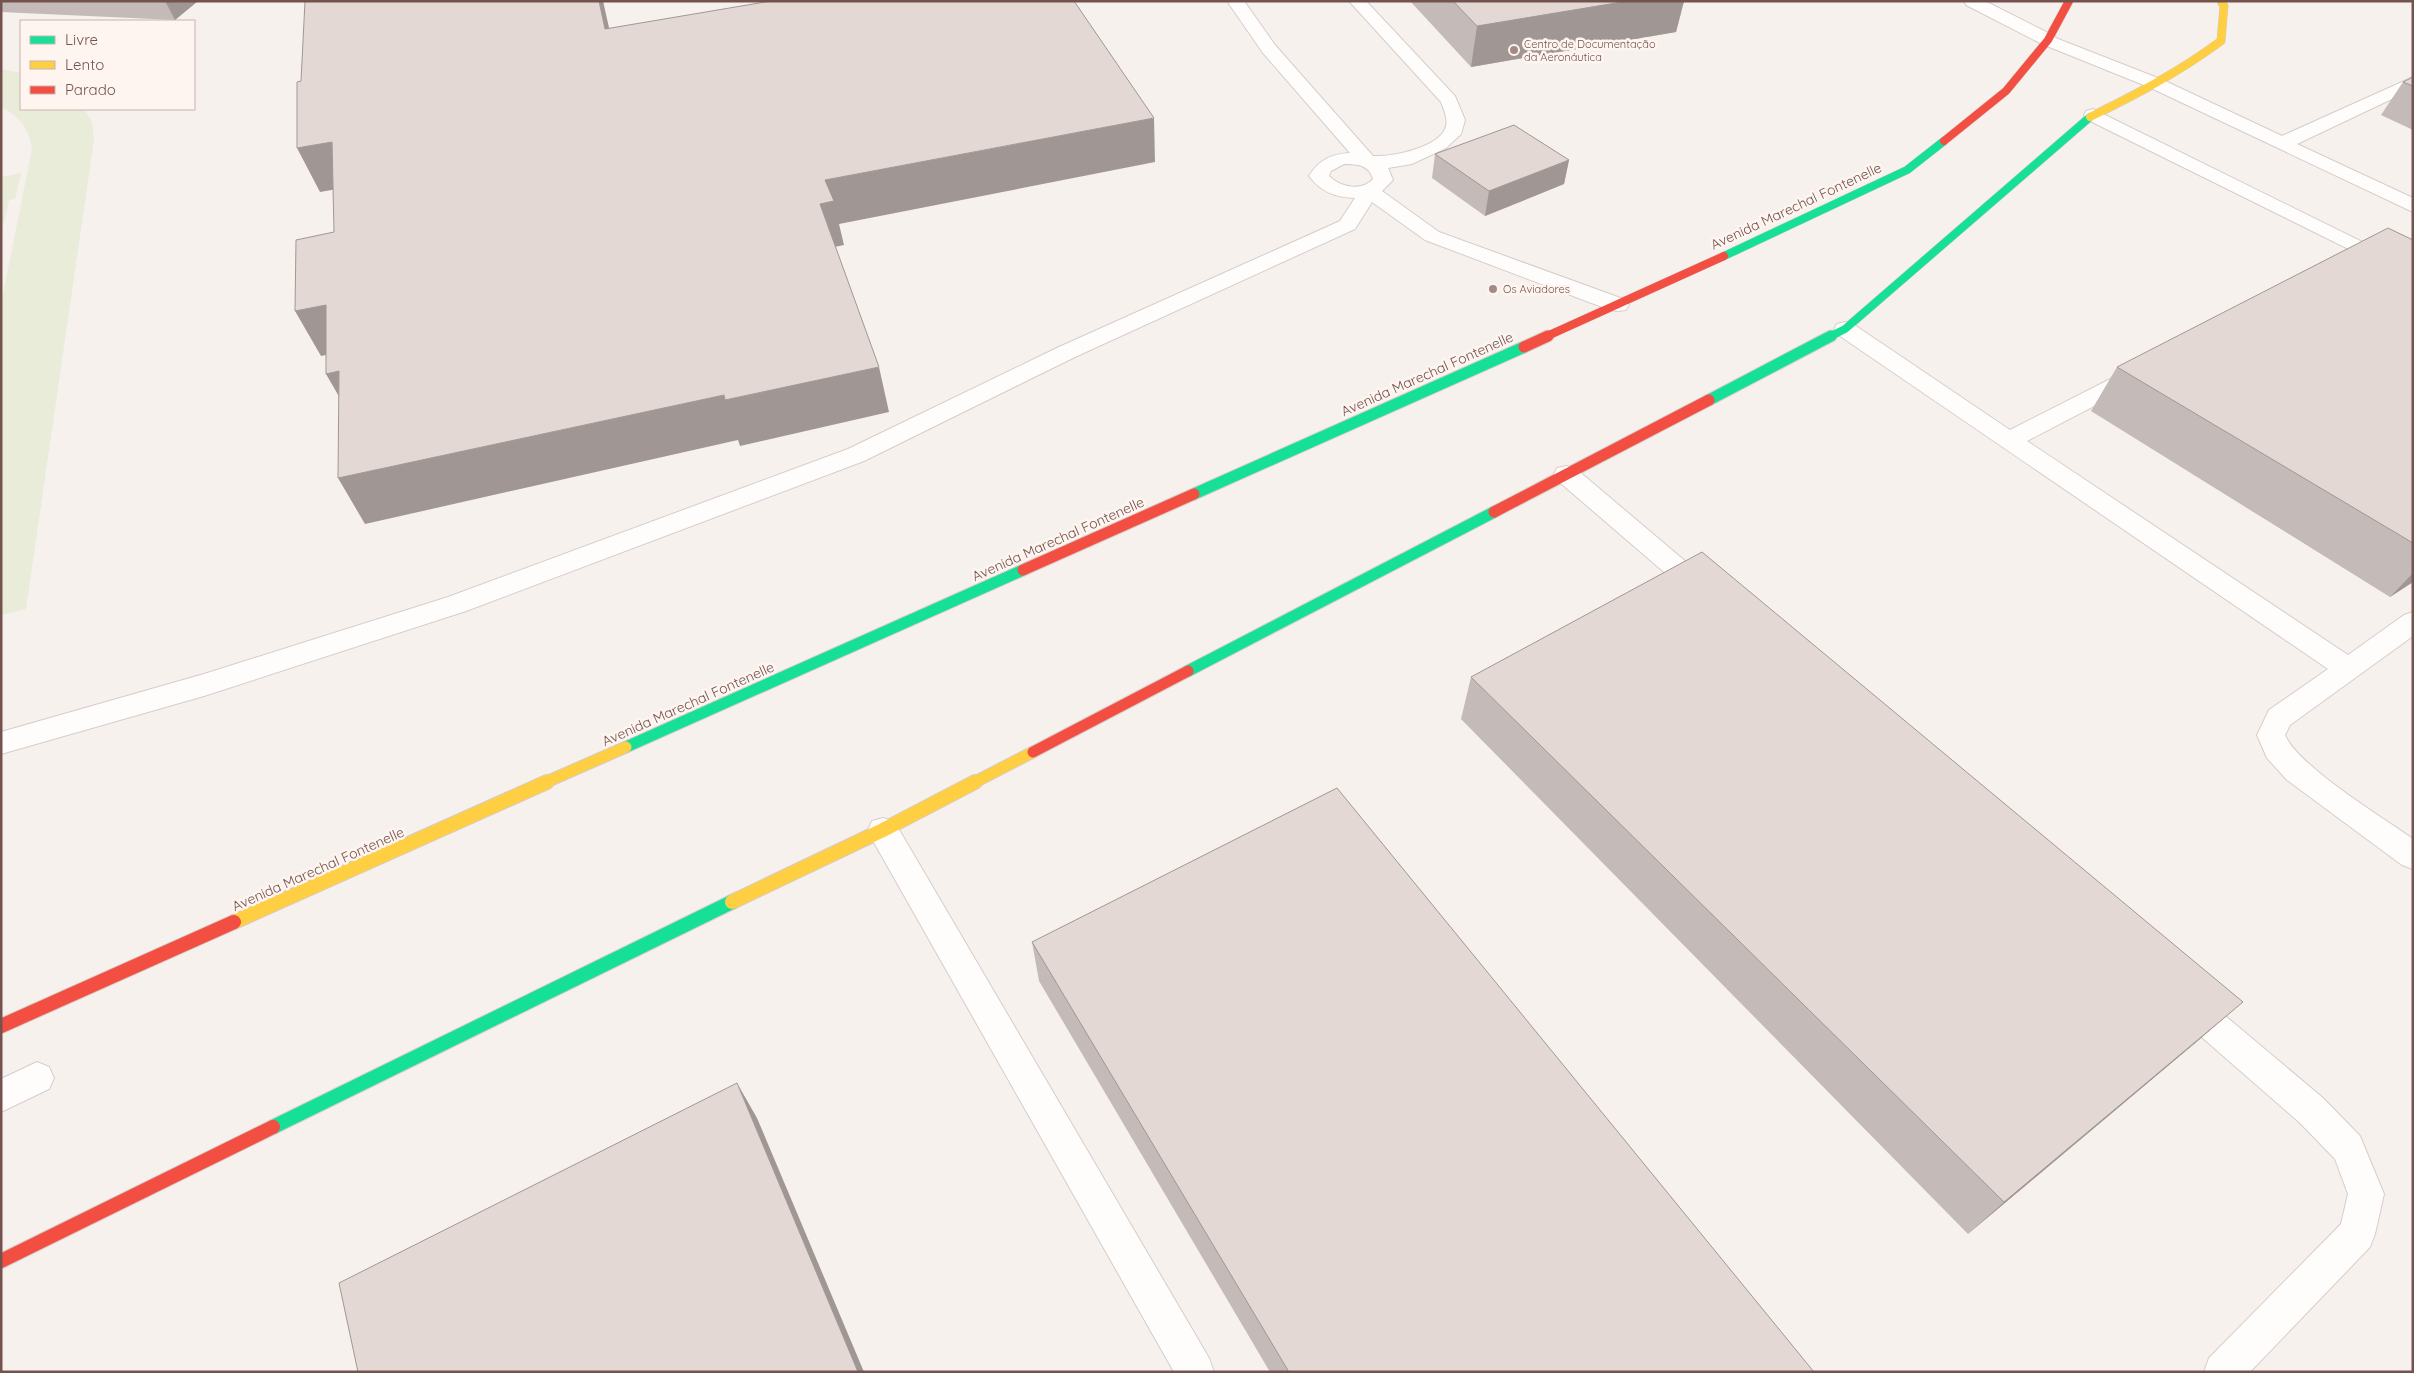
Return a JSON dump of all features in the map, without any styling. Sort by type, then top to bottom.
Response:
[{"type":"street","points":[[1235,1],[1269,49],[1368,162],[1378,166],[1383,180],[1378,186],[1369,190],[1344,192],[1324,183]]},
{"type":"street","points":[[1322,236],[1333,218],[1324,183],[1319,176],[1322,169],[1329,163],[1348,159],[1368,162],[1399,161],[1433,148],[1452,136],[1457,125],[1456,112],[1449,100],[1357,1]]},
{"type":"street","points":[[1972,1],[2048,40],[2157,84],[2413,206]]},
{"type":"street","name":"Avenida Marechal Fontenelle","points":[[1,1026],[1618,305],[1907,170],[2006,92],[2048,40],[2069,1]]},
{"type":"street","points":[[1,1261],[632,949],[883,830],[1845,329],[2093,115],[2157,84],[2186,67],[2221,41],[2224,6],[2221,1]]},
{"type":"street","points":[[2281,144],[2413,82]]},
{"type":"street","points":[[2093,115],[2413,275]]},
{"type":"street","points":[[1369,190],[1432,236],[1618,305]]},
{"type":"street","points":[[1,743],[204,685],[457,604],[856,455],[1067,352],[1348,225],[1369,190]]},
{"type":"street","points":[[2344,267],[2371,254]]},
{"type":"street","points":[[1845,329],[2011,439],[2347,668]]},
{"type":"street","points":[[2011,439],[2151,367]]},
{"type":"street","points":[[1566,474],[1726,610]]},
{"type":"street","points":[[2413,622],[2279,718],[2271,735],[2276,750],[2297,772],[2413,856]]},
{"type":"street","points":[[883,830],[1195,1372]]},
{"type":"street","points":[[2166,986],[2311,1110],[2348,1148],[2366,1194],[2357,1234],[2223,1372]]},
{"type":"street","points":[[1,1096],[38,1078]]},
{"type":"green space","points":[[1,69],[20,73],[20,110],[85,110],[92,122],[94,140],[26,609],[1,615],[1,304],[32,149],[26,129],[18,119],[1,107]]},
{"type":"green space","points":[[21,173],[15,199],[9,200],[1,235],[1,177]]},
{"type":"building","points":[[305,1],[599,1],[605,29],[771,1],[1074,1],[1154,118],[825,180],[834,201],[820,204],[879,367],[725,400],[724,395],[338,478],[339,371],[326,374],[326,305],[295,311],[296,240],[334,232],[332,142],[297,148],[297,82],[301,81]]},
{"type":"building","points":[[1453,1],[1628,1],[1477,26]]},
{"type":"building","points":[[2413,77],[2413,86],[2403,82]]},
{"type":"building","points":[[1514,125],[1569,160],[1489,191],[1435,154]]},
{"type":"building","points":[[2388,228],[2413,240],[2413,543],[2117,367]]},
{"type":"building","points":[[1702,552],[2243,1002],[2004,1202],[1471,677]]},
{"type":"building","points":[[1337,788],[1814,1372],[1289,1372],[1032,942]]},
{"type":"building","points":[[737,1083],[858,1372],[358,1372],[339,1283]]},
{"type":"traffic: fast","points":[[1709,400],[1845,329],[2090,117]]},
{"type":"traffic: fast","points":[[1724,256],[1907,170],[1944,141]]},
{"type":"traffic: fast","points":[[1194,494],[1524,347]]},
{"type":"traffic: fast","points":[[1188,671],[1494,512]]},
{"type":"traffic: fast","points":[[626,747],[1023,570]]},
{"type":"traffic: fast","points":[[273,1127],[732,902]]},
{"type":"traffic: slow","points":[[2090,117],[2157,84],[2186,67],[2221,41],[2224,6],[2221,1]]},
{"type":"traffic: slow","points":[[234,922],[626,747]]},
{"type":"traffic: slow","points":[[732,902],[883,830],[1033,752]]},
{"type":"traffic: jam","points":[[1944,141],[2006,91],[2048,40],[2069,1]]},
{"type":"traffic: jam","points":[[1524,347],[1724,256]]},
{"type":"traffic: jam","points":[[1494,512],[1709,400]]},
{"type":"traffic: jam","points":[[1023,570],[1194,494]]},
{"type":"traffic: jam","points":[[1033,752],[1188,671]]},
{"type":"traffic: jam","points":[[1,1026],[234,922]]},
{"type":"traffic: jam","points":[[1,1261],[273,1127]]},
{"type":"place","name":"Centro de Documentação da Aeronáutica","points":[[1514,50]]},
{"type":"place","name":"Os Aviadores","points":[[1493,289]]}]
